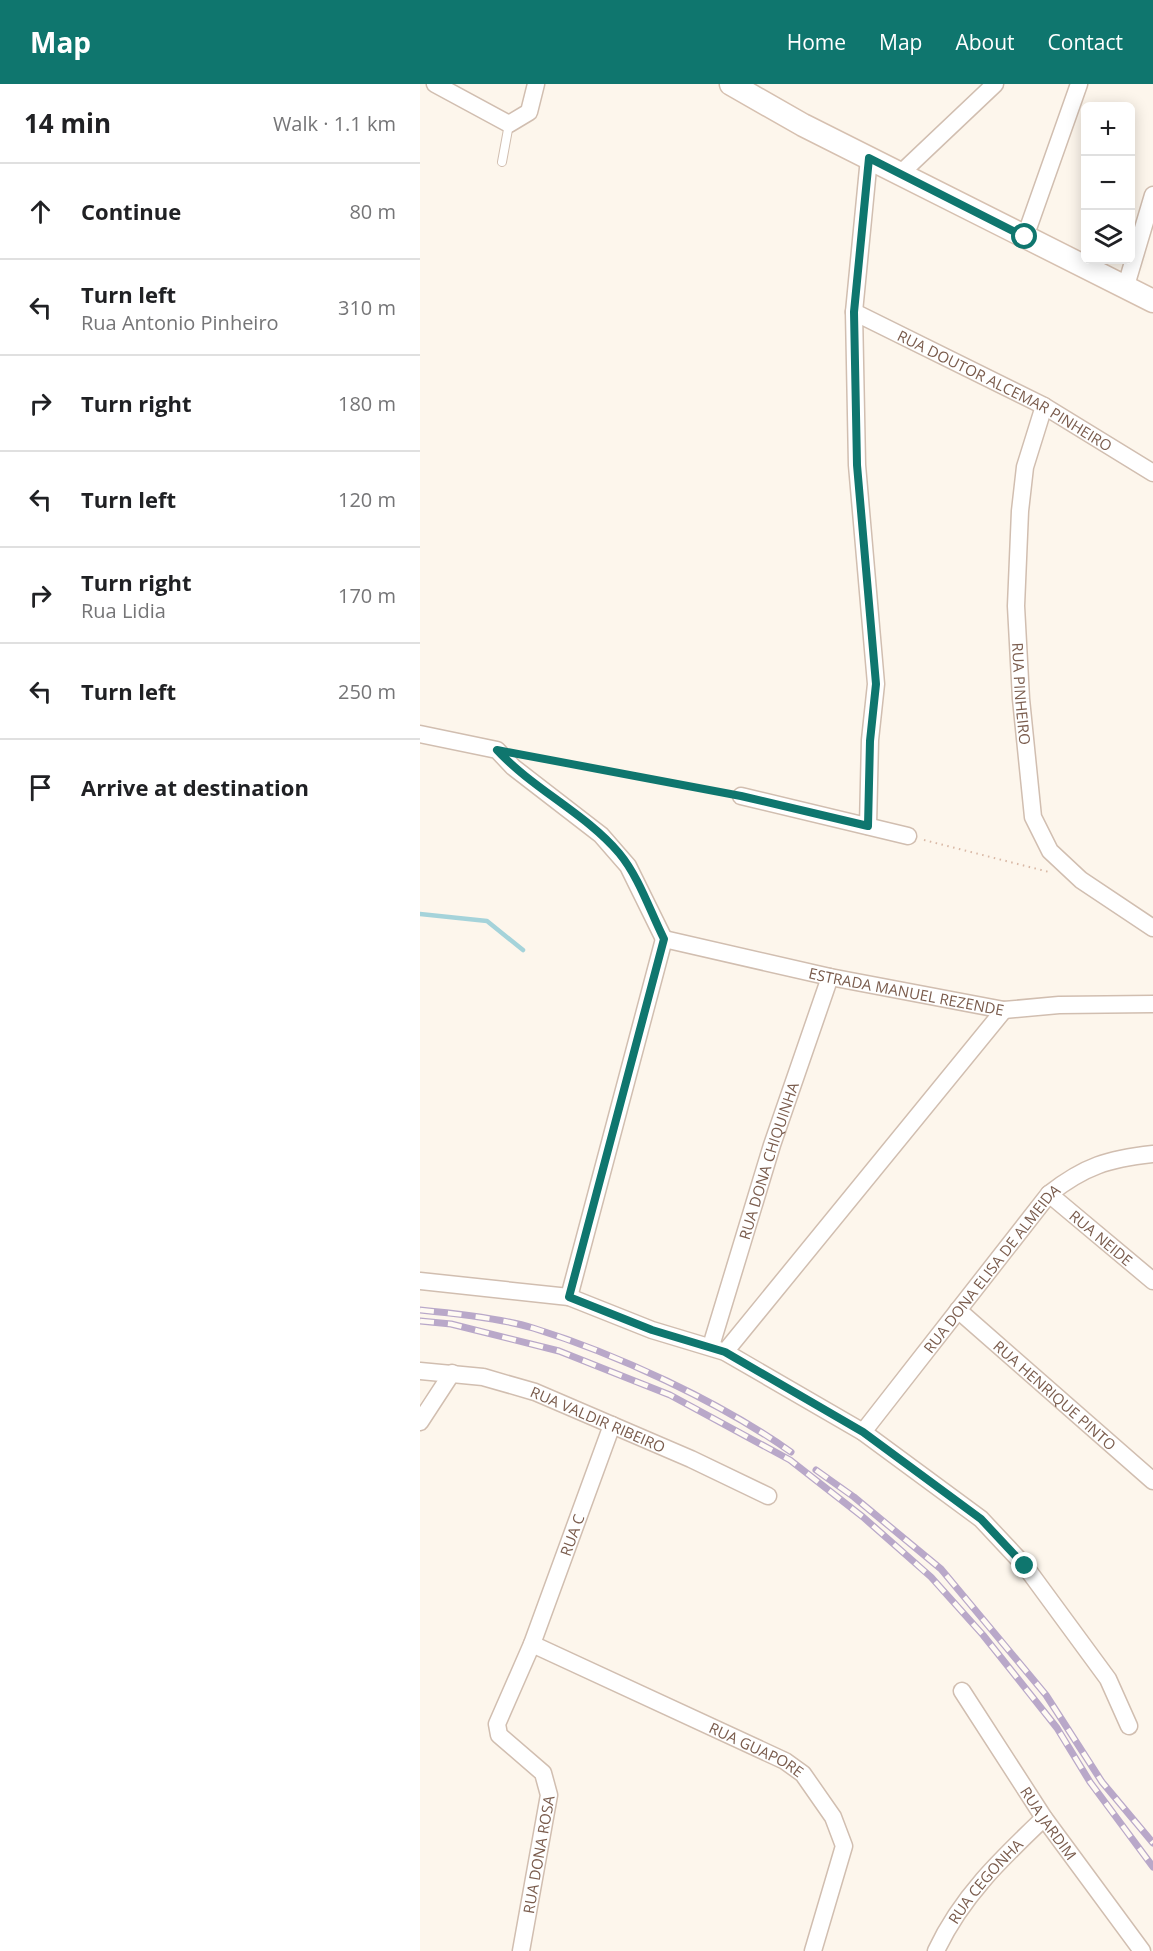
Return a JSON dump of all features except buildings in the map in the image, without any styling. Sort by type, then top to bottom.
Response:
[{"type":"main road","points":[[746,87],[869,158],[1153,302]]},
{"type":"street","points":[[435,84],[509,124],[529,112],[536,84]]},
{"type":"street","points":[[900,174],[995,84]]},
{"type":"street","points":[[1025,237],[1079,84]]},
{"type":"street","points":[[868,826],[870,741],[876,684],[857,465],[854,312],[869,158]]},
{"type":"street","points":[[1125,289],[1153,195]]},
{"type":"street","name":"RUA DOUTOR ALCEMAR PINHEIRO","points":[[854,312],[1044,406],[1153,473]]},
{"type":"street","name":"RUA PINHEIRO","points":[[1044,406],[1025,467],[1020,512],[1016,606],[1033,818],[1050,851],[1081,880],[1153,928]]},
{"type":"street","points":[[420,734],[497,750],[513,767],[601,836],[620,854],[664,939],[569,1297]]},
{"type":"street","points":[[741,796],[908,836]]},
{"type":"street","name":"ESTRADA MANUEL REZENDE","points":[[664,939],[830,977],[1004,1010],[1059,1005],[1153,1004]]},
{"type":"street","name":"RUA DONA CHIQUINHA","points":[[718,1349],[772,1145],[830,977]]},
{"type":"street","points":[[718,1349],[1004,1010]]},
{"type":"street","name":"RUA DONA ELISA DE ALMEIDA","points":[[863,1432],[1049,1194],[1084,1169],[1101,1163],[1153,1154]]},
{"type":"street","name":"RUA NEIDE","points":[[1049,1194],[1153,1281]]},
{"type":"street","points":[[420,1281],[569,1297],[652,1330],[718,1349],[863,1432],[981,1519],[1025,1566],[1108,1679],[1129,1726]]},
{"type":"street","name":"RUA HENRIQUE PINTO","points":[[958,1310],[1153,1481]]},
{"type":"street","name":"RUA VALDIR RIBEIRO","points":[[420,1371],[483,1377],[535,1392],[768,1496]]},
{"type":"street","points":[[420,1422],[452,1373]]},
{"type":"street","name":"RUA C","points":[[532,1644],[612,1425]]},
{"type":"street","name":"RUA DONA ROSA","points":[[521,1951],[549,1795],[543,1773],[499,1735],[497,1730],[532,1644]]},
{"type":"street","name":"RUA GUAPORE","points":[[532,1644],[785,1761],[803,1774],[833,1817],[844,1846],[813,1951]]},
{"type":"street","name":"RUA JARDIM","points":[[962,1691],[1044,1818],[1142,1951]]},
{"type":"street","name":"RUA CEGONHA","points":[[936,1951],[949,1923],[977,1884],[1044,1818]]},
{"type":"lane","points":[[502,162],[509,124]]},
{"type":"path","points":[[497,750],[741,796]]},
{"type":"path","points":[[908,836],[1081,880]]},
{"type":"waterway","points":[[420,914],[487,921],[523,950]]},
{"type":"railway","points":[[420,1310],[521,1325],[599,1351],[667,1381],[733,1415],[791,1452]]},
{"type":"railway","points":[[420,1321],[451,1324],[559,1351],[670,1395],[790,1460],[863,1517],[931,1577],[983,1635],[1057,1728],[1090,1782],[1153,1867]]},
{"type":"railway","points":[[816,1470],[854,1497],[941,1569],[1046,1695],[1102,1782],[1153,1843]]},
{"type":"route","points":[[1025,237],[869,158],[854,312],[857,465],[876,684],[870,741],[868,826],[741,796],[497,750],[513,767],[601,836],[620,854],[664,939],[569,1297],[652,1330],[725,1352],[863,1432],[981,1519],[1025,1566]]}]
